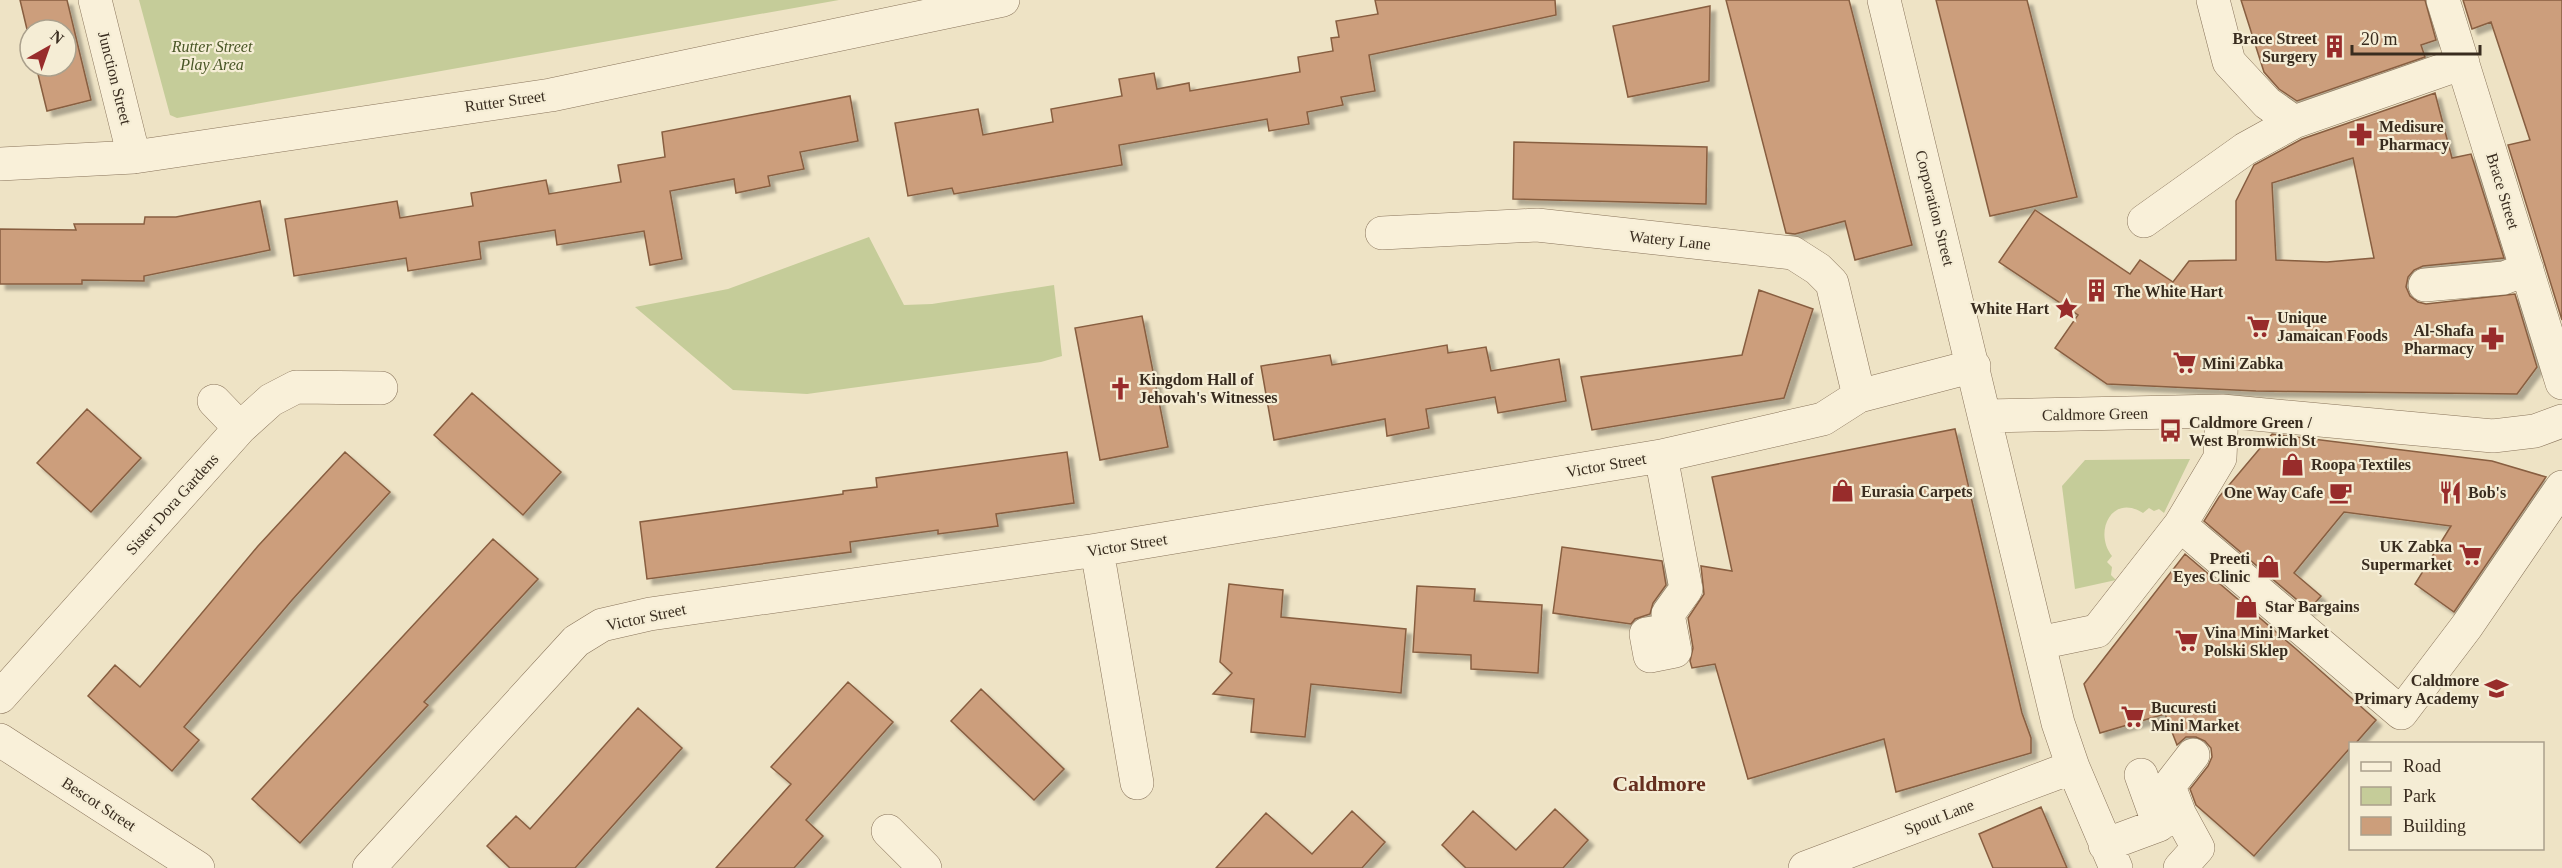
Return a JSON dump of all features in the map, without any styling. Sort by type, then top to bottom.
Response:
[{"type":"street","name":"Junction Street","points":[[95,0],[134,157]]},
{"type":"street","name":"Rutter Street","points":[[0,164],[134,157],[551,95],[1003,0]]},
{"type":"street","name":"Corporation Street","points":[[1884,0],[1986,416]]},
{"type":"street","points":[[2213,0],[2229,62],[2267,103],[2294,122]]},
{"type":"street","name":"Brace Street","points":[[2443,0],[2562,382]]},
{"type":"street","points":[[2144,221],[2245,150],[2294,122],[2463,63]]},
{"type":"street","name":"Watery Lane","points":[[1382,233],[1537,225],[1793,253],[1818,269],[1832,283],[1859,396]]},
{"type":"street","points":[[2425,285],[2504,278],[2527,269]]},
{"type":"street","name":"Victor Street","points":[[369,868],[576,641],[602,625],[650,614],[1097,550],[1661,456],[1822,418],[1859,396],[1974,366]]},
{"type":"street","name":"Sister Dora Gardens","points":[[0,697],[240,428],[271,400],[296,387],[381,388]]},
{"type":"street","points":[[214,401],[240,428]]},
{"type":"street","points":[[2039,643],[2097,631],[2180,525],[2220,458],[2222,411]]},
{"type":"street","name":"Caldmore Green","points":[[1986,416],[2222,411],[2493,436],[2535,431],[2562,421]]},
{"type":"street","points":[[1986,416],[2058,723],[2073,767],[2111,857],[2159,825],[2141,775]]},
{"type":"street","points":[[1661,456],[1686,589],[1668,614],[1671,630]]},
{"type":"street","points":[[2180,525],[2401,713],[2467,626],[2562,487]]},
{"type":"street","points":[[1097,550],[1137,783]]},
{"type":"street","name":"Bescot Street","points":[[0,740],[198,868]]},
{"type":"street","points":[[2180,868],[2198,848],[2180,815],[2169,786],[2193,755]]},
{"type":"street","name":"Spout Lane","points":[[1805,868],[2073,767]]},
{"type":"green space","name":"Rutter Street Play Area","points":[[139,0],[839,0],[177,118],[170,115]]},
{"type":"green space","points":[[869,237],[904,305],[932,304],[1054,285],[1062,356],[1041,362],[807,394],[733,390],[635,307],[728,289]]},
{"type":"green space","points":[[2190,459],[2164,513],[2159,509],[2154,511],[2149,508],[2143,513],[2132,508],[2122,508],[2115,511],[2109,518],[2104,536],[2112,556],[2107,562],[2112,567],[2111,575],[2116,580],[2075,589],[2062,486],[2085,460]]},
{"type":"building","points":[[20,0],[67,0],[71,18],[24,18]]},
{"type":"building","points":[[1375,0],[1555,0],[1556,15],[1369,55],[1375,91],[1341,97],[1343,105],[1307,112],[1309,124],[1269,131],[1267,119],[1119,145],[1122,165],[954,194],[952,188],[908,196],[895,123],[978,109],[983,135],[1053,122],[1051,109],[1122,96],[1119,79],[1154,73],[1157,89],[1189,83],[1190,91],[1300,72],[1298,57],[1333,51],[1331,38],[1339,37],[1336,21],[1378,14]]},
{"type":"building","points":[[1726,0],[1849,0],[1912,245],[1855,260],[1845,221],[1795,234],[1786,233]]},
{"type":"building","points":[[1936,0],[2027,0],[2077,197],[1990,216]]},
{"type":"building","name":"Brace Street Surgery","points":[[2241,0],[2425,0],[2436,40],[2421,45],[2425,57],[2297,101],[2279,89],[2264,72]]},
{"type":"building","points":[[2463,0],[2562,0],[2562,320],[2508,145],[2530,140],[2491,22],[2472,29]]},
{"type":"building","points":[[1710,6],[1709,81],[1628,97],[1613,26]]},
{"type":"building","points":[[78,46],[91,100],[47,111],[39,78],[78,78]]},
{"type":"building","points":[[2435,93],[2452,158],[2471,154],[2504,258],[2423,266],[2414,270],[2408,277],[2406,287],[2410,296],[2426,304],[2515,294],[2537,367],[2517,394],[2256,391],[2107,384],[2055,348],[2078,315],[1999,262],[2035,210],[2130,274],[2140,260],[2173,282],[2189,261],[2236,260],[2236,201],[2254,165],[2302,139]],"holes":[[[2353,158],[2374,258],[2327,262],[2276,260],[2272,183]]]},
{"type":"building","points":[[850,96],[858,141],[800,152],[804,169],[768,176],[770,186],[736,193],[734,179],[670,191],[682,259],[650,265],[644,231],[557,245],[555,230],[479,242],[481,259],[408,271],[406,258],[294,276],[285,219],[397,201],[400,218],[473,206],[471,193],[546,180],[549,194],[621,182],[618,165],[665,157],[662,132]]},
{"type":"building","points":[[1514,142],[1707,147],[1706,204],[1513,199]]},
{"type":"building","points":[[260,201],[270,250],[144,276],[144,281],[82,280],[82,284],[0,284],[0,229],[76,230],[74,224],[144,224],[145,217],[176,217]]},
{"type":"building","points":[[1759,290],[1813,309],[1784,398],[1592,430],[1581,377],[1742,355]]},
{"type":"building","name":"Kingdom Hall of Jehovah's Witnesses","points":[[1142,316],[1168,447],[1100,460],[1075,328]]},
{"type":"building","points":[[1447,345],[1448,353],[1486,347],[1491,371],[1559,359],[1566,401],[1498,413],[1495,397],[1426,409],[1429,428],[1387,436],[1385,419],[1274,440],[1261,366],[1330,355],[1332,365]]},
{"type":"building","points":[[472,393],[561,472],[523,515],[434,435]]},
{"type":"building","points":[[87,409],[141,458],[91,512],[37,463]]},
{"type":"building","points":[[1955,429],[2022,713],[2031,738],[2031,753],[1896,792],[1884,739],[1748,779],[1715,664],[1692,668],[1690,661],[1693,648],[1688,618],[1704,594],[1701,566],[1732,571],[1712,477]]},
{"type":"building","points":[[2272,434],[2492,461],[2546,477],[2454,612],[2415,584],[2451,526],[2344,512],[2294,573],[2321,596],[2309,610],[2204,521],[2219,497]]},
{"type":"building","points":[[345,452],[390,492],[292,600],[184,727],[199,740],[172,771],[88,696],[115,665],[140,687],[258,546]]},
{"type":"building","points":[[1067,452],[1074,503],[996,514],[998,526],[938,534],[938,530],[850,542],[851,552],[647,579],[640,522],[843,494],[843,491],[877,487],[876,478]]},
{"type":"building","points":[[493,539],[538,579],[424,702],[428,705],[300,843],[252,799]]},
{"type":"building","points":[[1562,547],[1662,561],[1666,585],[1653,603],[1650,614],[1635,619],[1631,624],[1553,613]]},
{"type":"building","points":[[2185,554],[2376,720],[2357,742],[2349,742],[2349,749],[2254,856],[2196,805],[2190,789],[2208,766],[2212,757],[2211,748],[2205,741],[2196,737],[2186,737],[2177,745],[2165,714],[2100,733],[2084,684]]},
{"type":"building","points":[[1229,584],[1283,590],[1281,617],[1406,629],[1401,693],[1311,684],[1305,737],[1251,732],[1254,699],[1213,694],[1232,673],[1220,662]]},
{"type":"building","points":[[1417,586],[1475,589],[1474,601],[1542,605],[1538,673],[1471,669],[1471,655],[1413,652]]},
{"type":"building","points":[[848,682],[893,722],[806,820],[823,836],[794,868],[716,868],[791,784],[771,767]]},
{"type":"building","points":[[981,689],[1064,769],[1034,800],[951,721]]},
{"type":"building","points":[[638,708],[682,748],[575,868],[510,868],[487,846],[516,816],[530,829]]},
{"type":"building","points":[[2041,807],[2067,868],[1993,868],[1979,834]]},
{"type":"building","points":[[1555,809],[1588,840],[1563,868],[1466,868],[1442,845],[1473,811],[1516,850]]},
{"type":"building","points":[[1352,811],[1385,842],[1362,868],[1216,868],[1266,813],[1312,854]]},
{"type":"place","name":"Brace Street Surgery","points":[[2335,47]]},
{"type":"place","name":"Medisure Pharmacy","points":[[2361,135]]},
{"type":"place","name":"The White Hart","points":[[2096,291]]},
{"type":"place","name":"White Hart","points":[[2067,308]]},
{"type":"place","name":"Unique Jamaican Foods","points":[[2259,326]]},
{"type":"place","name":"Al-Shafa Pharmacy","points":[[2492,339]]},
{"type":"place","name":"Mini Zabka","points":[[2184,363]]},
{"type":"place","name":"Kingdom Hall of Jehovah's Witnesses","points":[[1121,388]]},
{"type":"place","name":"Caldmore Green / West Bromwich St","points":[[2171,431]]},
{"type":"place","name":"Roopa Textiles","points":[[2293,464]]},
{"type":"place","name":"Eurasia Carpets","points":[[1843,491]]},
{"type":"place","name":"One Way Cafe","points":[[2341,492]]},
{"type":"place","name":"Bob's","points":[[2450,492]]},
{"type":"place","name":"UK Zabka Supermarket","points":[[2470,555]]},
{"type":"place","name":"Preeti Eyes Clinic","points":[[2268,567]]},
{"type":"place","name":"Star Bargains","points":[[2247,606]]},
{"type":"place","name":"Vina Mini Market Polski Sklep","points":[[2186,641]]},
{"type":"place","name":"Caldmore Primary Academy","points":[[2497,689]]},
{"type":"place","name":"Bucuresti Mini Market","points":[[2133,716]]},
{"type":"district","name":"Caldmore","points":[[1659,783]]}]
